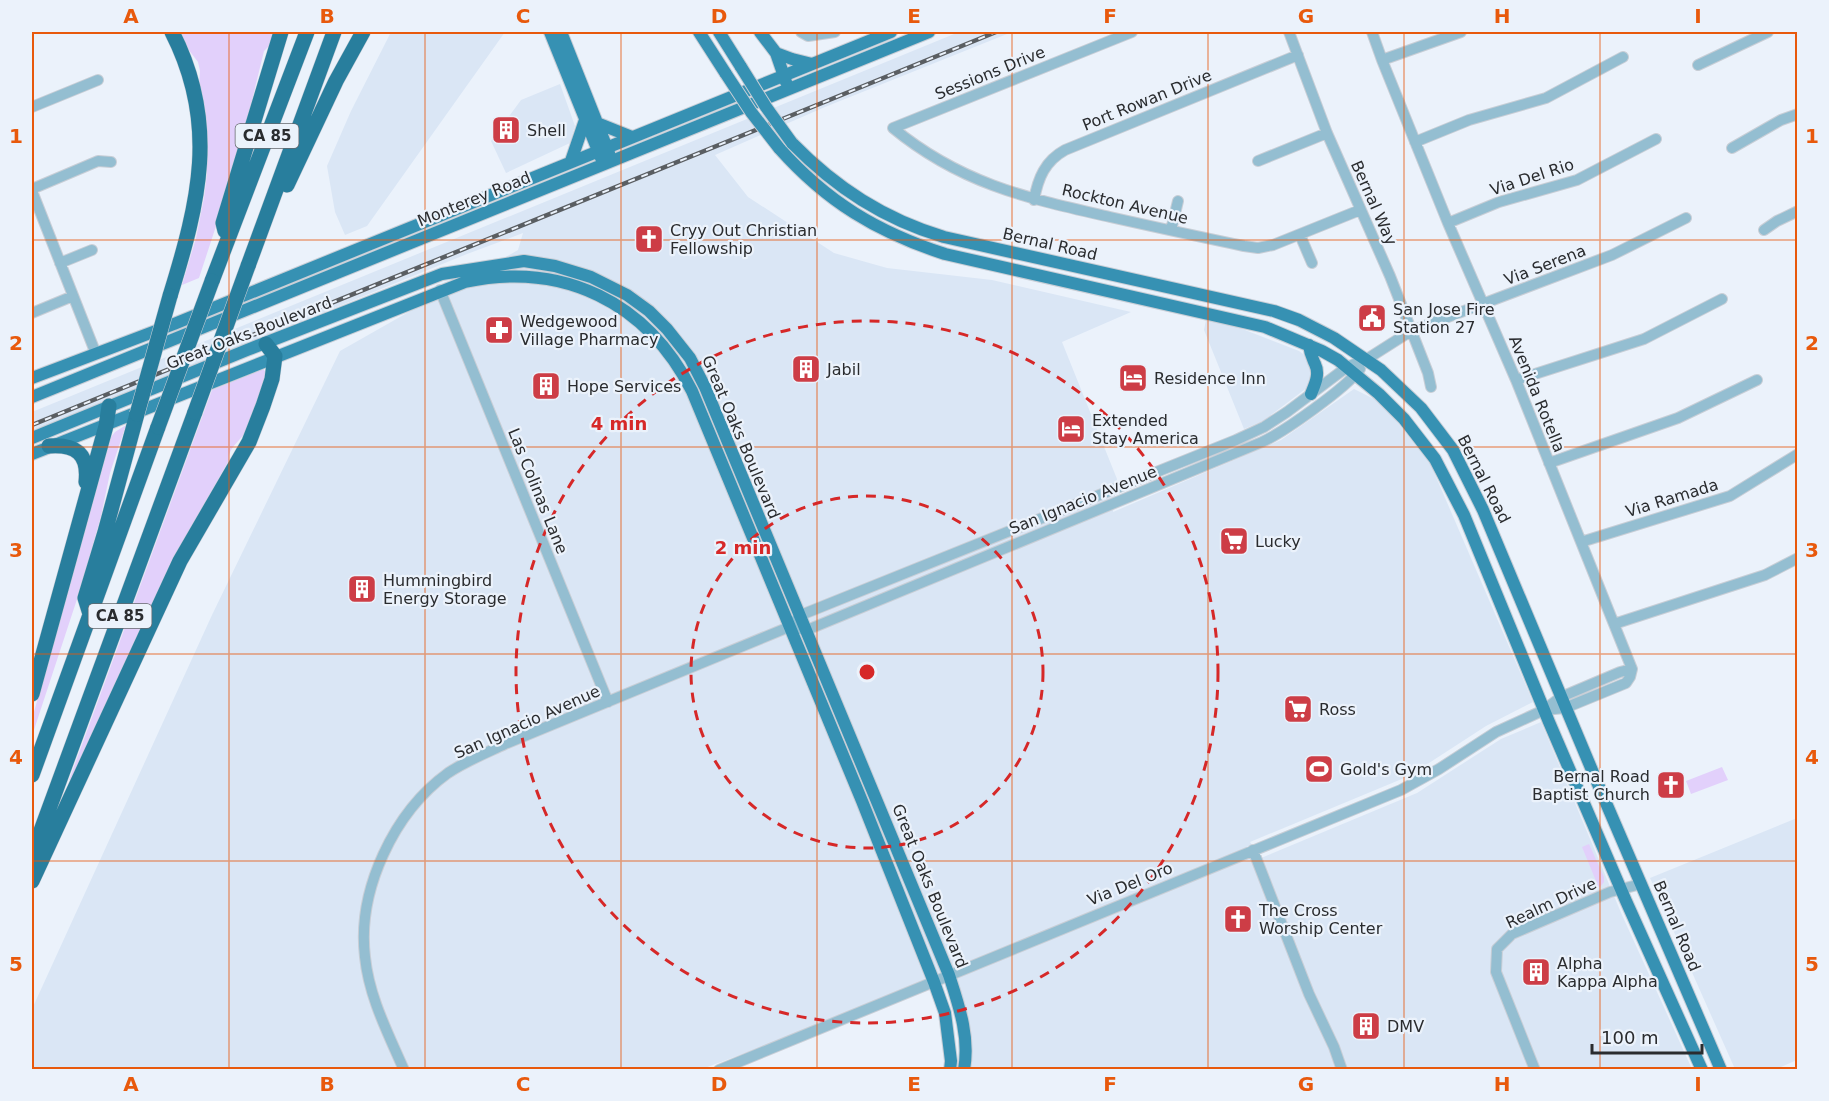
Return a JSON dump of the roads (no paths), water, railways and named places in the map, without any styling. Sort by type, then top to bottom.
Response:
[{"type":"highway","points":[[90,614],[85,598],[191,223],[199,182],[196,108],[185,64],[172,32]]},
{"type":"highway","points":[[227,240],[223,223],[281,32]]},
{"type":"highway","name":"CA 85","points":[[32,775],[227,240],[307,32]]},
{"type":"highway","name":"CA 85","points":[[32,855],[334,32]]},
{"type":"highway","points":[[265,220],[278,205],[336,81],[363,32]]},
{"type":"highway","points":[[32,880],[180,561],[249,441],[264,406],[272,379],[271,350]]},
{"type":"highway","points":[[32,694],[106,426],[109,406]]},
{"type":"highway","points":[[49,446],[74,448],[82,457],[87,476],[84,503]]},
{"type":"main road","points":[[550,32],[591,121],[632,137]]},
{"type":"main road","points":[[561,32],[591,121],[608,163]]},
{"type":"main road","name":"Bernal Road","points":[[699,32],[751,112],[779,148],[802,173],[846,209],[880,229],[945,255],[1244,321],[1281,333],[1322,351],[1351,371],[1392,406],[1422,440],[1444,473],[1464,515],[1544,710],[1671,1004],[1702,1070]]},
{"type":"main road","name":"Bernal Road","points":[[719,32],[771,115],[792,143],[823,173],[876,210],[919,229],[953,239],[1274,311],[1318,329],[1367,359],[1410,396],[1439,429],[1473,486],[1563,702],[1722,1068]]},
{"type":"main road","points":[[760,32],[776,53],[788,89]]},
{"type":"main road","name":"Monterey Road","points":[[32,378],[891,32]]},
{"type":"main road","name":"Monterey Road","points":[[32,397],[929,32]]},
{"type":"main road","points":[[776,53],[813,64]]},
{"type":"main road","points":[[571,161],[591,121]]},
{"type":"main road","name":"Great Oaks Boulevard","points":[[32,454],[87,430],[106,426],[442,274],[524,261],[545,264],[591,277],[627,295],[662,323],[690,358],[705,387],[949,975],[960,1008],[966,1041],[964,1070]]},
{"type":"main road","points":[[440,290],[443,282],[460,275],[465,270]]},
{"type":"main road","name":"Great Oaks Boulevard","points":[[32,438],[247,350],[271,350],[366,322],[440,290],[485,278],[542,277],[575,285],[619,307],[660,342],[675,361],[692,391],[862,801],[934,982],[945,1013],[950,1070]]},
{"type":"main road","points":[[1309,345],[1310,355],[1317,368],[1317,377],[1311,394]]},
{"type":"main road","points":[[723,465],[735,460]]},
{"type":"main road","points":[[1464,515],[1491,528]]},
{"type":"main road","points":[[862,801],[877,801]]},
{"type":"street","points":[[801,32],[808,36],[835,32]]},
{"type":"street","name":"Sessions Drive","points":[[893,128],[1132,32]]},
{"type":"street","name":"Bernal Way","points":[[1289,32],[1327,133],[1390,276],[1428,373],[1431,387]]},
{"type":"street","name":"Avenida Rotella","points":[[1372,32],[1448,223],[1516,380],[1632,669]]},
{"type":"street","points":[[1382,60],[1461,32]]},
{"type":"street","points":[[1698,65],[1768,32]]},
{"type":"street","name":"Port Rowan Drive","points":[[1034,200],[1043,170],[1054,156],[1298,55]]},
{"type":"street","points":[[1415,142],[1469,120],[1546,98],[1623,57]]},
{"type":"street","points":[[32,107],[98,80]]},
{"type":"street","points":[[1732,148],[1781,120],[1797,114]]},
{"type":"street","name":"Rockton Avenue","points":[[893,128],[913,145],[956,171],[1016,195],[1258,248],[1273,246],[1360,210]]},
{"type":"street","points":[[1258,161],[1327,133]]},
{"type":"street","name":"Via Del Rio","points":[[1448,223],[1499,202],[1577,180],[1656,139]]},
{"type":"street","points":[[96,354],[32,190],[98,161],[111,162]]},
{"type":"street","points":[[1171,230],[1178,201]]},
{"type":"street","points":[[1764,230],[1777,220],[1797,211]]},
{"type":"street","name":"Via Serena","points":[[1411,332],[1612,255],[1686,218]]},
{"type":"street","points":[[1300,235],[1312,262]]},
{"type":"street","points":[[60,263],[92,250]]},
{"type":"street","name":"Las Colinas Lane","points":[[440,290],[608,702]]},
{"type":"street","points":[[32,313],[73,296]]},
{"type":"street","points":[[1516,380],[1644,339],[1722,299]]},
{"type":"street","name":"San Ignacio Avenue","points":[[807,630],[1270,439],[1351,371],[1411,332]]},
{"type":"street","name":"San Ignacio Avenue","points":[[404,1070],[371,990],[365,957],[364,930],[373,881],[393,835],[406,815],[423,796],[448,774],[474,758],[789,627],[801,615],[1236,440],[1264,427],[1311,394],[1351,371]]},
{"type":"street","points":[[1549,463],[1678,418],[1757,380]]},
{"type":"street","name":"Via Ramada","points":[[1581,542],[1730,496],[1797,454]]},
{"type":"street","points":[[1161,470],[1163,484]]},
{"type":"street","points":[[1614,624],[1765,575],[1797,558]]},
{"type":"street","points":[[789,627],[807,630]]},
{"type":"street","name":"Via Del Oro","points":[[718,1070],[1417,782],[1496,732],[1563,702],[1620,672],[1632,669]]},
{"type":"street","points":[[1252,850],[1342,1070]]},
{"type":"street","name":"Realm Drive","points":[[1535,1070],[1496,972],[1497,950],[1512,934],[1622,888],[1641,884]]},
{"type":"railway","points":[[32,425],[996,32]]},
{"type":"place","name":"Shell","points":[[506,130]]},
{"type":"place","name":"Cryy Out Christian Fellowship","points":[[649,239]]},
{"type":"place","name":"San Jose Fire Station 27","points":[[1372,318]]},
{"type":"place","name":"Wedgewood Village Pharmacy","points":[[499,330]]},
{"type":"place","name":"Jabil","points":[[806,369]]},
{"type":"place","name":"Residence Inn","points":[[1133,378]]},
{"type":"place","name":"Hope Services","points":[[546,386]]},
{"type":"place","name":"Extended Stay America","points":[[1071,429]]},
{"type":"place","name":"Lucky","points":[[1234,541]]},
{"type":"place","name":"Hummingbird Energy Storage","points":[[362,589]]},
{"type":"place","name":"Ross","points":[[1298,709]]},
{"type":"place","name":"Gold's Gym","points":[[1319,769]]},
{"type":"place","name":"Bernal Road Baptist Church","points":[[1671,785]]},
{"type":"place","name":"The Cross Worship Center","points":[[1238,919]]},
{"type":"place","name":"Alpha Kappa Alpha","points":[[1536,972]]},
{"type":"place","name":"DMV","points":[[1366,1026]]}]
